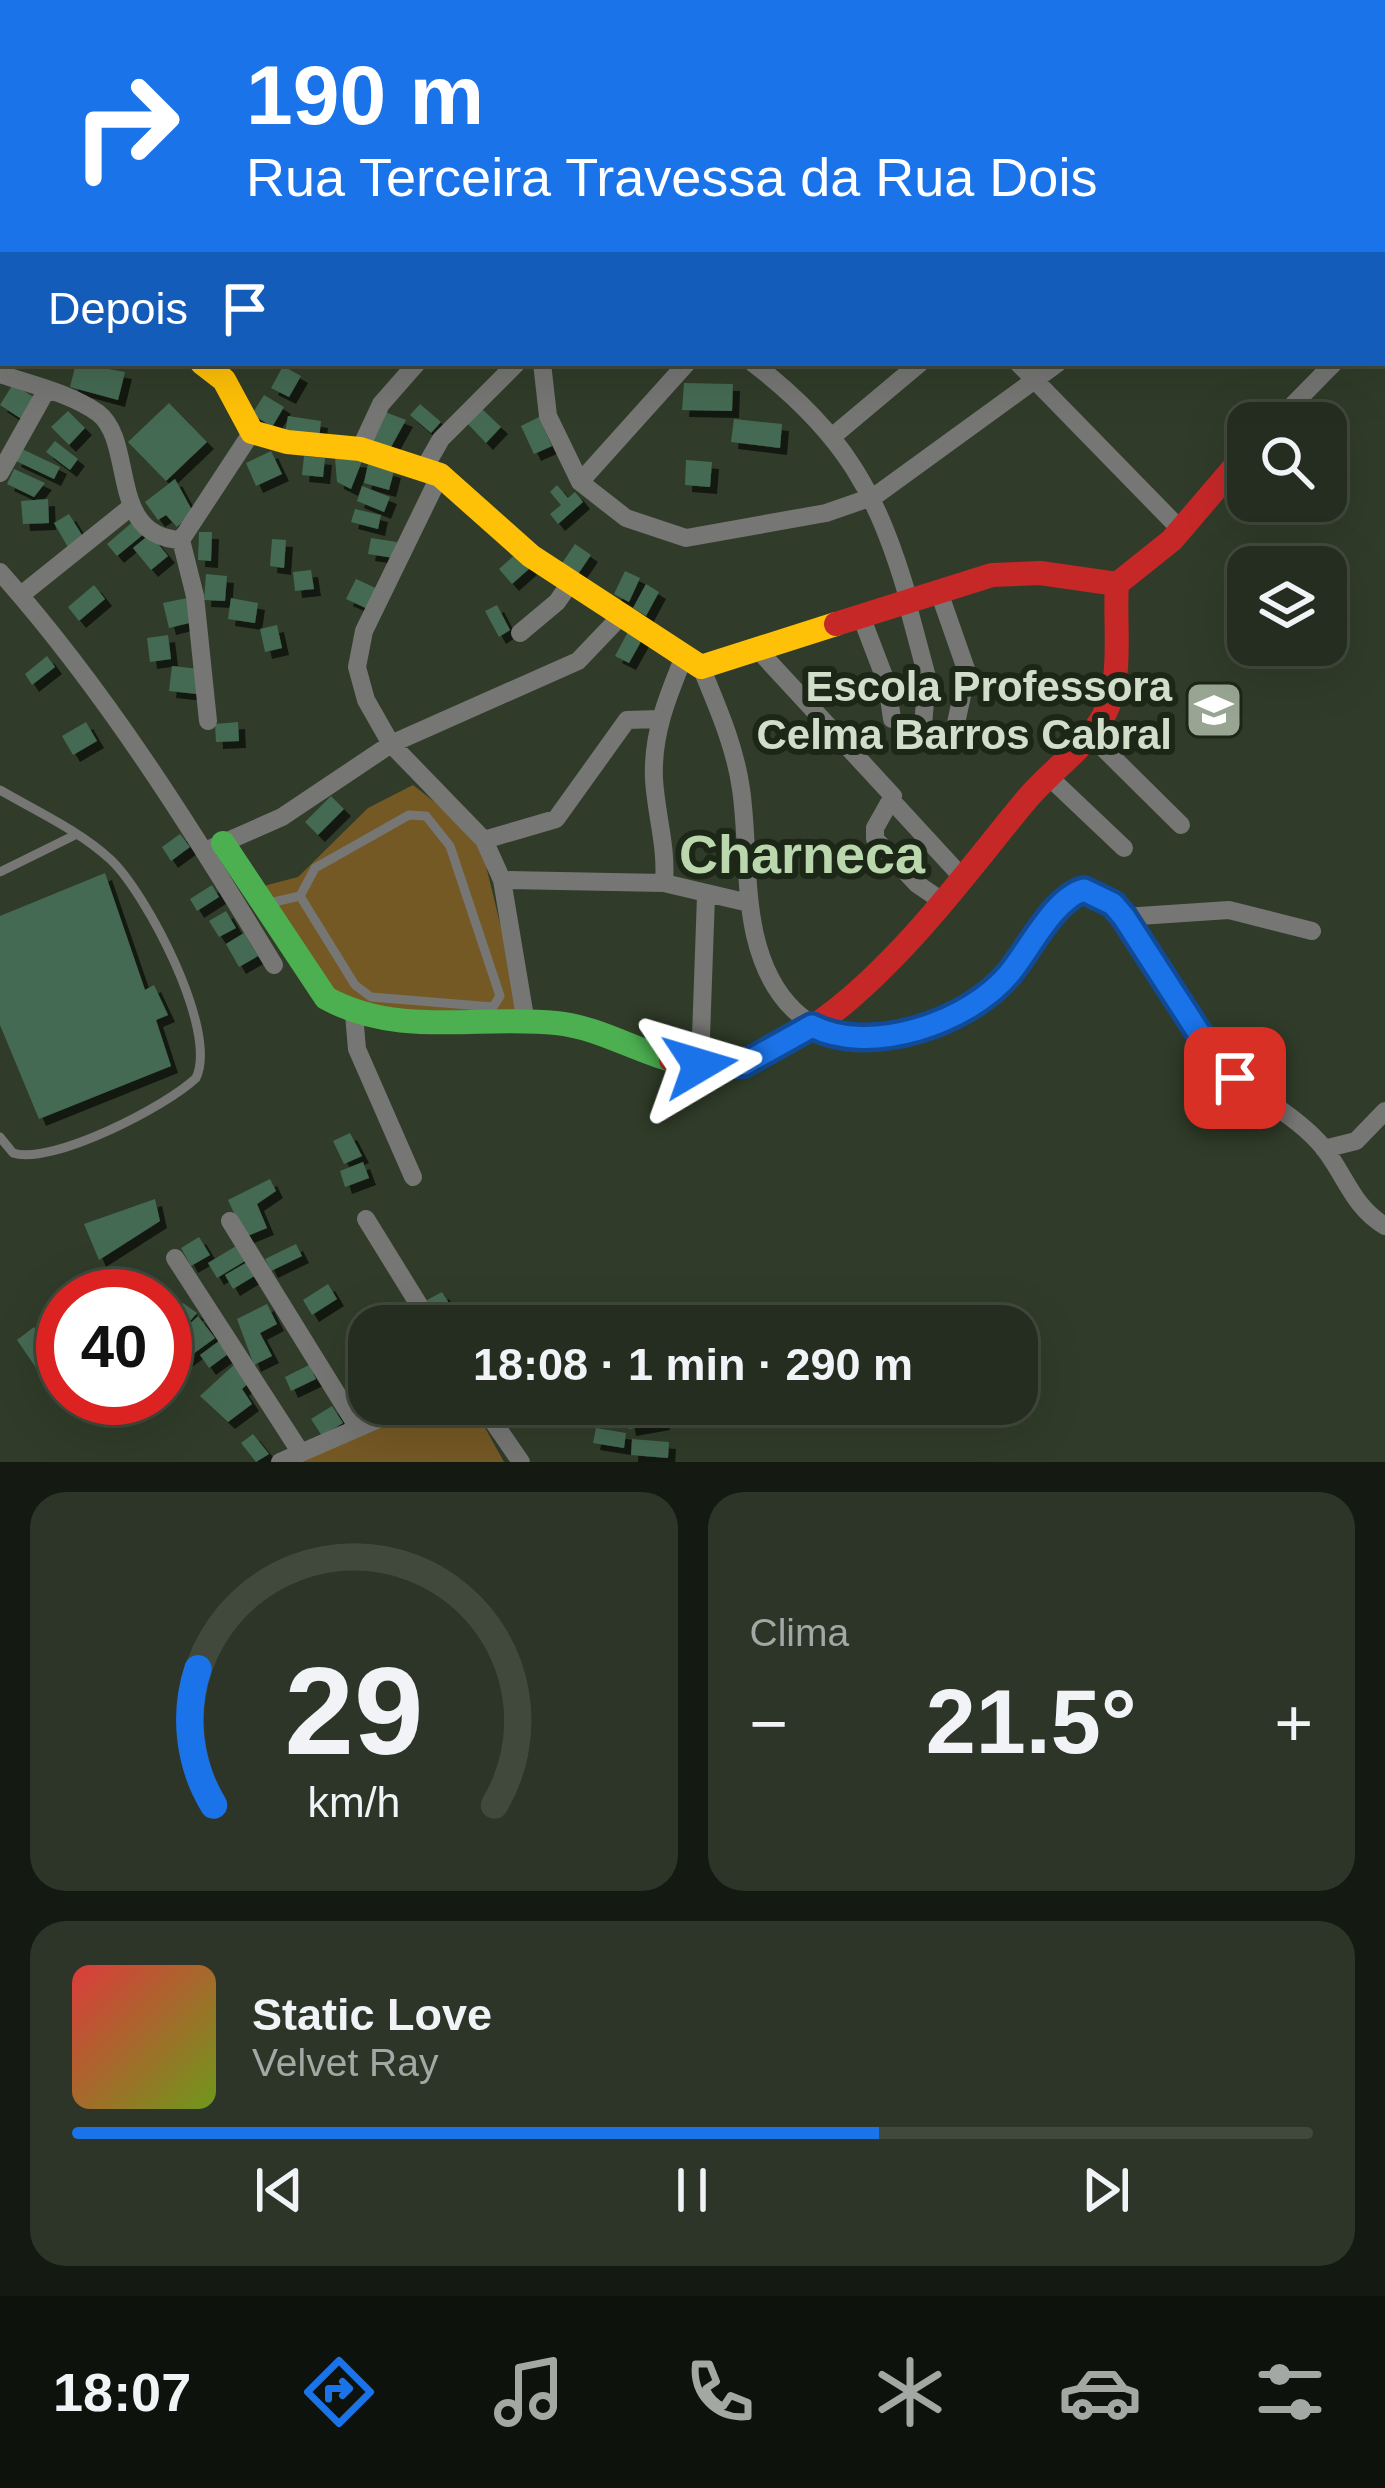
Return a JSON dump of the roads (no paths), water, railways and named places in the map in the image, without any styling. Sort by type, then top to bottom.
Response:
[{"type":"street","points":[[206,366],[224,380],[252,432],[287,442],[360,449],[432,471],[571,583],[692,663],[735,760],[755,938],[773,983],[812,1026],[856,1041],[928,1025],[1006,978],[1077,891],[1102,898],[1124,917],[1208,1047],[1235,1078],[1324,1149],[1363,1213],[1385,1226]]},
{"type":"street","points":[[360,449],[381,404],[415,366]]},
{"type":"street","points":[[514,366],[441,440],[359,651],[366,700],[391,743],[484,840],[502,880],[526,1023]]},
{"type":"street","points":[[542,366],[548,416],[580,482],[626,518],[686,538],[826,513],[874,496],[1055,366]]},
{"type":"street","points":[[580,482],[685,366]]},
{"type":"street","points":[[762,366],[833,436],[874,496],[927,677],[922,738]]},
{"type":"street","points":[[833,436],[916,366]]},
{"type":"street","points":[[1021,366],[1181,530]]},
{"type":"street","points":[[1296,402],[1331,366]]},
{"type":"street","points":[[0,374],[98,413],[106,423],[132,506],[165,537],[182,540]]},
{"type":"street","points":[[0,472],[46,391]]},
{"type":"street","points":[[208,721],[195,596],[182,540],[252,432]]},
{"type":"street","points":[[0,572],[214,847],[265,904],[326,998],[354,1014],[565,1023],[608,1034],[654,1058],[700,1065],[744,1064],[812,1026],[942,901],[1088,733],[1110,700],[1117,584],[1181,530],[1227,476]]},
{"type":"street","points":[[21,595],[132,506]]},
{"type":"street","points":[[692,663],[760,652],[908,601],[1012,574],[1075,575],[1117,584]]},
{"type":"street","points":[[520,633],[557,602],[571,583]]},
{"type":"street","points":[[939,592],[967,672],[955,728]]},
{"type":"street","points":[[214,847],[283,817],[391,743],[578,661],[621,616]]},
{"type":"street","points":[[861,616],[887,684],[892,719]]},
{"type":"street","points":[[760,652],[819,720],[860,754],[893,802],[962,877]]},
{"type":"street","points":[[664,883],[666,849],[654,778],[659,719],[692,663]]},
{"type":"street","points":[[484,840],[556,819],[628,718],[659,719]]},
{"type":"street","points":[[1088,733],[1181,825]]},
{"type":"street","points":[[1047,775],[1124,848]]},
{"type":"street","points":[[893,802],[874,836],[917,884],[942,901]]},
{"type":"street","points":[[214,847],[274,965]]},
{"type":"street","points":[[502,880],[664,883],[749,903]]},
{"type":"street","points":[[700,1065],[706,896]]},
{"type":"street","points":[[1124,917],[1229,910],[1312,931]]},
{"type":"street","points":[[354,1014],[357,1048],[413,1177]]},
{"type":"street","points":[[1324,1149],[1356,1141],[1385,1111]]},
{"type":"street","points":[[366,1219],[419,1305]]},
{"type":"street","points":[[230,1221],[358,1428]]},
{"type":"street","points":[[175,1258],[301,1453]]},
{"type":"street","points":[[280,1462],[365,1425]]},
{"type":"street","points":[[495,1425],[521,1462]]},
{"type":"lane","points":[[0,790],[108,857],[134,884],[196,1015],[203,1046],[200,1068],[180,1093],[49,1153],[23,1156],[0,1137]]},
{"type":"lane","points":[[265,904],[299,896],[315,868],[409,815],[426,816],[451,846],[499,1000],[489,1008],[370,997],[356,985],[299,896]]},
{"type":"lane","points":[[0,872],[75,835]]},
{"type":"place","name":"Escola Professora Celma Barros Cabral","points":[[1214,710]]},
{"type":"district","name":"Charneca","points":[[802,854]]}]
